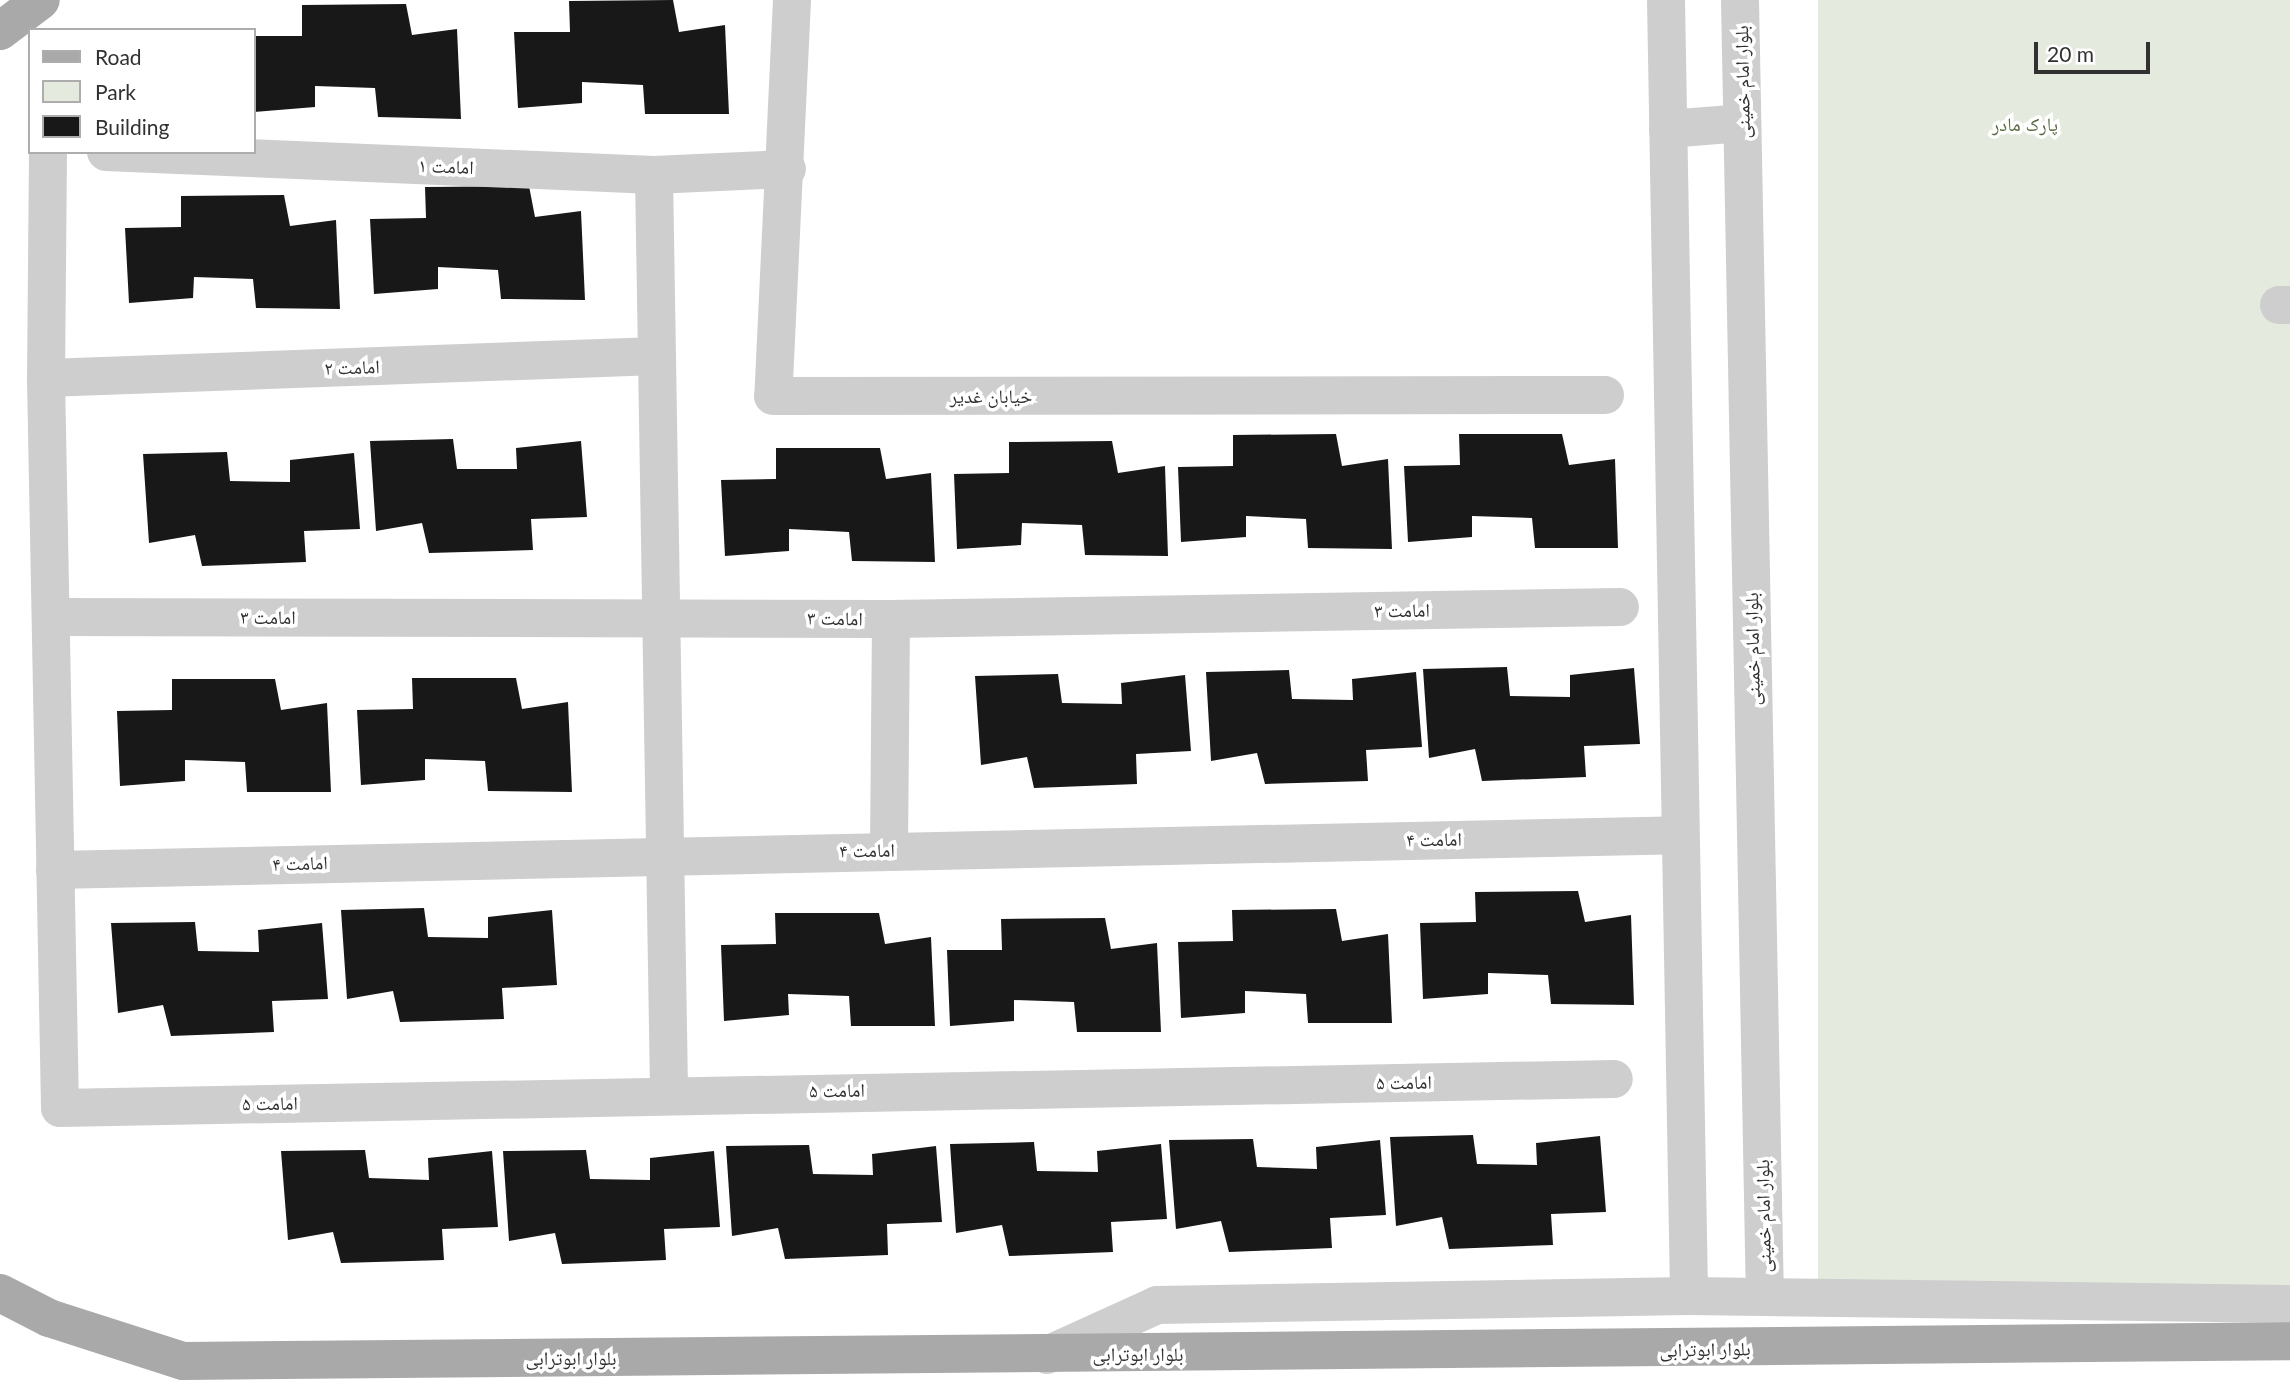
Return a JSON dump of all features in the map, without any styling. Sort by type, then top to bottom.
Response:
[{"type":"main road","points":[[0,31],[41,0]]},
{"type":"main road","name":"بلوار ابوترابی","points":[[0,1293],[49,1318],[183,1362],[2290,1341]]},
{"type":"street","name":"خیابان غدیر","points":[[792,0],[787,169],[773,397],[1605,395]]},
{"type":"street","points":[[1666,0],[1689,1296]]},
{"type":"street","name":"بلوار امام خمینی","points":[[1740,0],[1765,1297]]},
{"type":"street","points":[[1668,129],[1742,123]]},
{"type":"street","points":[[48,154],[46,378],[55,870]]},
{"type":"street","name":"امامت ۱","points":[[154,154],[654,175],[787,169]]},
{"type":"street","points":[[654,175],[669,1093]]},
{"type":"street","name":"امامت ۲","points":[[46,378],[657,356]]},
{"type":"street","name":"امامت ۳","points":[[51,617],[662,616],[891,619],[1620,607]]},
{"type":"street","points":[[889,849],[891,619]]},
{"type":"street","name":"امامت ۴","points":[[55,870],[666,853],[1679,835]]},
{"type":"street","name":"امامت ۵","points":[[55,870],[60,1108],[669,1093],[1614,1079]]},
{"type":"street","points":[[1046,1355],[1157,1305],[1689,1296],[2290,1304]]},
{"type":"green space","name":"پارک مادر","points":[[1818,0],[2290,0],[2290,1294],[1818,1294]]},
{"type":"building","points":[[673,0],[679,32],[725,25],[729,114],[645,114],[643,85],[582,82],[582,103],[518,108],[514,32],[570,32],[569,1]]},
{"type":"building","points":[[406,4],[412,35],[457,29],[461,119],[378,117],[375,88],[315,86],[315,107],[256,112],[256,36],[302,36],[302,5]]},
{"type":"building","points":[[529,186],[535,217],[581,211],[585,300],[501,299],[498,270],[438,267],[438,289],[374,294],[370,219],[426,218],[425,187]]},
{"type":"building","points":[[284,195],[290,226],[336,220],[340,309],[256,308],[253,279],[194,277],[193,298],[129,303],[125,228],[181,227],[181,196]]},
{"type":"building","points":[[1336,434],[1342,466],[1388,459],[1392,549],[1308,548],[1306,519],[1246,516],[1246,537],[1181,542],[1178,467],[1233,466],[1233,435]]},
{"type":"building","points":[[1459,434],[1562,434],[1569,465],[1615,459],[1618,548],[1535,548],[1532,518],[1472,516],[1472,537],[1408,542],[1404,466],[1460,465]]},
{"type":"building","points":[[453,439],[457,469],[517,469],[516,448],[581,441],[587,517],[531,519],[533,550],[429,553],[422,523],[376,531],[370,441]]},
{"type":"building","points":[[1112,441],[1118,473],[1165,466],[1168,556],[1085,555],[1082,525],[1022,523],[1021,545],[957,549],[954,474],[1009,473],[1009,442]]},
{"type":"building","points":[[776,448],[880,448],[886,479],[931,473],[935,562],[852,561],[849,532],[789,529],[789,551],[725,556],[721,480],[776,479]]},
{"type":"building","points":[[227,452],[230,481],[290,482],[290,460],[354,453],[360,529],[304,531],[306,562],[202,566],[195,535],[149,543],[143,454]]},
{"type":"building","points":[[1507,667],[1510,696],[1570,697],[1570,675],[1634,668],[1640,744],[1584,746],[1586,777],[1482,781],[1475,749],[1429,758],[1423,669]]},
{"type":"building","points":[[1289,670],[1292,699],[1353,700],[1352,679],[1416,672],[1422,747],[1366,750],[1368,781],[1265,784],[1257,753],[1211,761],[1206,672]]},
{"type":"building","points":[[1058,674],[1062,703],[1122,704],[1121,683],[1185,675],[1191,751],[1136,754],[1137,784],[1034,788],[1027,757],[981,765],[975,676]]},
{"type":"building","points":[[412,678],[516,678],[522,709],[568,702],[572,792],[488,791],[485,761],[425,759],[425,780],[361,785],[357,710],[413,709]]},
{"type":"building","points":[[172,679],[275,679],[281,710],[327,703],[331,792],[247,792],[245,762],[185,760],[185,781],[120,786],[117,711],[172,710]]},
{"type":"building","points":[[1578,891],[1585,922],[1631,915],[1634,1005],[1551,1004],[1548,975],[1488,973],[1488,994],[1423,999],[1420,923],[1476,922],[1475,892]]},
{"type":"building","points":[[424,908],[428,937],[488,938],[488,917],[552,910],[557,985],[502,988],[504,1019],[400,1022],[393,991],[347,999],[341,910]]},
{"type":"building","points":[[1336,909],[1342,941],[1388,934],[1392,1023],[1308,1023],[1306,994],[1245,991],[1245,1013],[1181,1018],[1178,942],[1233,941],[1232,910]]},
{"type":"building","points":[[775,913],[879,913],[885,944],[931,937],[935,1026],[851,1026],[849,996],[788,994],[789,1015],[724,1021],[721,945],[776,944]]},
{"type":"building","points":[[1105,918],[1111,949],[1157,943],[1161,1032],[1077,1032],[1074,1002],[1014,1000],[1014,1021],[950,1026],[947,950],[1002,950],[1001,919]]},
{"type":"building","points":[[195,922],[198,951],[259,952],[258,930],[322,923],[328,999],[272,1001],[274,1032],[171,1036],[163,1005],[118,1013],[111,923]]},
{"type":"building","points":[[1473,1135],[1477,1164],[1537,1165],[1536,1143],[1600,1136],[1606,1212],[1551,1214],[1553,1245],[1449,1249],[1442,1217],[1396,1226],[1390,1137]]},
{"type":"building","points":[[1253,1139],[1257,1167],[1317,1169],[1316,1147],[1380,1140],[1386,1215],[1330,1218],[1332,1248],[1229,1252],[1221,1221],[1176,1229],[1169,1140]]},
{"type":"building","points":[[1034,1142],[1037,1171],[1098,1172],[1097,1151],[1161,1144],[1167,1219],[1111,1222],[1113,1252],[1009,1256],[1002,1225],[956,1233],[950,1144]]},
{"type":"building","points":[[809,1145],[813,1174],[873,1175],[872,1154],[936,1146],[942,1222],[887,1224],[888,1255],[785,1259],[778,1228],[732,1236],[726,1146]]},
{"type":"building","points":[[365,1150],[369,1178],[429,1180],[428,1158],[492,1151],[498,1227],[442,1229],[444,1260],[341,1263],[333,1232],[288,1240],[281,1151]]},
{"type":"building","points":[[586,1150],[590,1179],[650,1180],[650,1158],[714,1151],[720,1227],[664,1229],[666,1260],[562,1264],[555,1233],[509,1241],[503,1151]]}]
